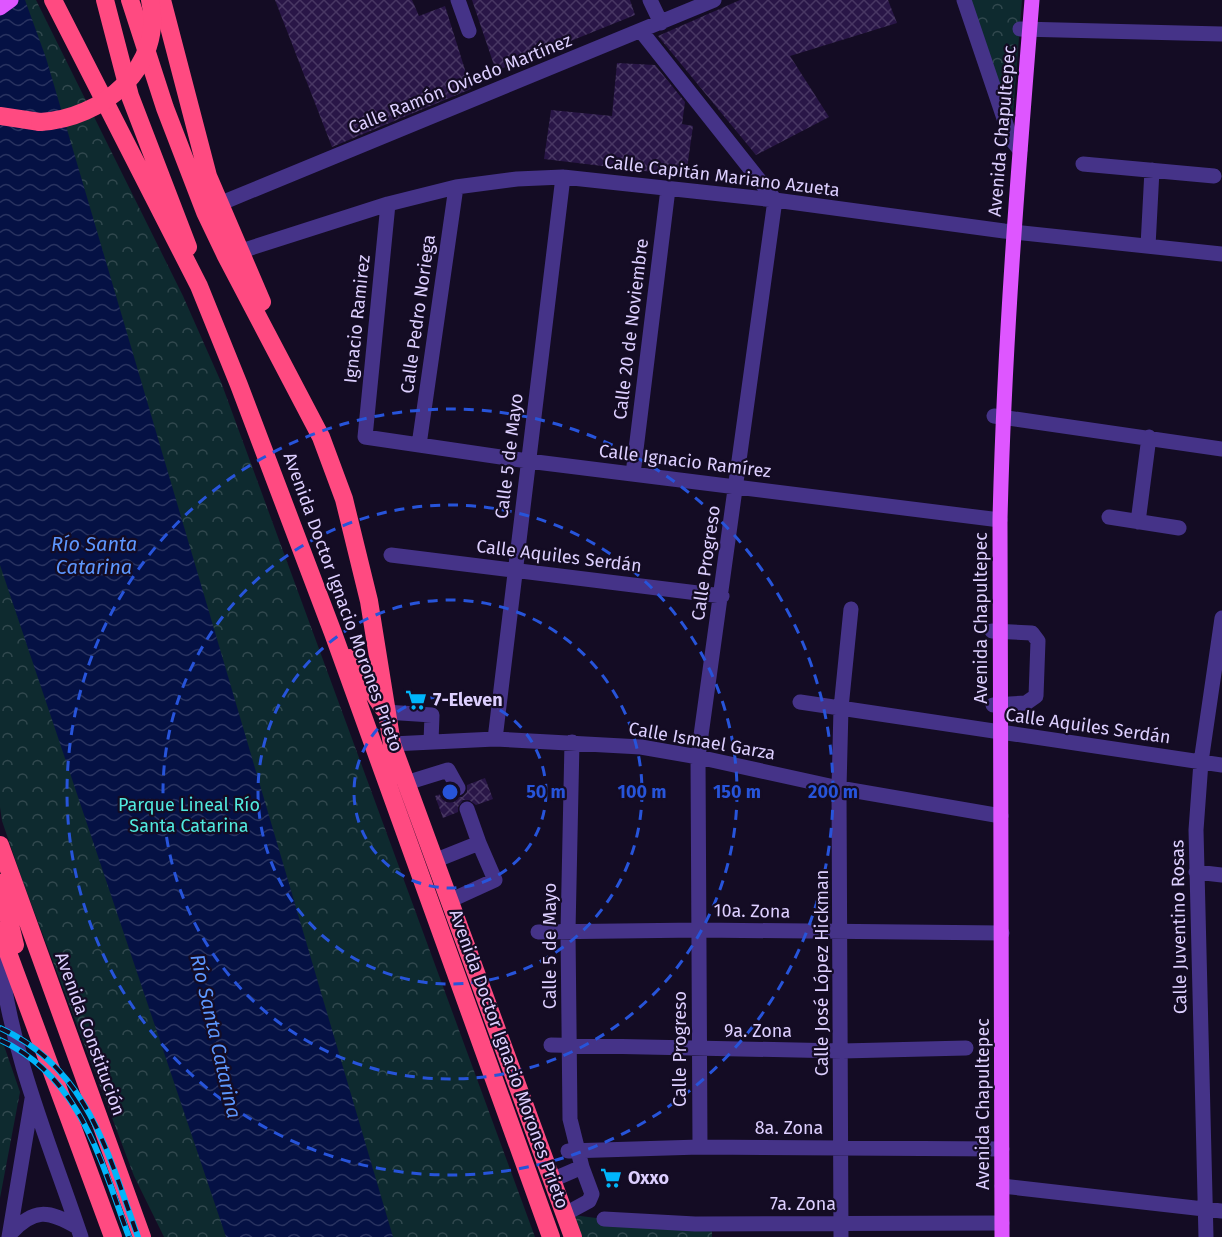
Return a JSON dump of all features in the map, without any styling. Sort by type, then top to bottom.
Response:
[{"type":"highway","name":"Avenida Doctor Ignacio Morones Prieto","points":[[53,0],[199,286],[239,384],[333,633],[551,1237]]},
{"type":"highway","points":[[105,0],[130,96],[184,232],[199,286]]},
{"type":"highway","points":[[130,0],[165,108],[232,254]]},
{"type":"highway","points":[[0,116],[52,122],[84,114],[110,99],[133,75],[151,40],[154,17],[150,0]]},
{"type":"highway","points":[[162,0],[193,127],[219,204],[232,254]]},
{"type":"highway","name":"Avenida Doctor Ignacio Morones Prieto","points":[[232,254],[261,300],[267,336],[321,437],[344,499],[369,601],[385,712],[392,744],[573,1237]]},
{"type":"highway","points":[[333,633],[385,712]]},
{"type":"highway","name":"Avenida Constitución","points":[[0,845],[142,1237]]},
{"type":"highway","points":[[0,883],[33,1019]]},
{"type":"highway","points":[[0,931],[113,1237]]},
{"type":"main road","points":[[0,8],[11,0]]},
{"type":"main road","points":[[1022,0],[1025,28]]},
{"type":"main road","name":"Avenida Chapultepec","points":[[998,1230],[1002,1186],[998,1149],[995,520],[998,416],[1009,231],[1025,28],[1032,0]]},
{"type":"main road","points":[[998,1149],[998,1230]]},
{"type":"street","points":[[458,0],[469,31]]},
{"type":"street","points":[[650,0],[661,23]]},
{"type":"street","name":"Calle Ramón Oviedo Martínez","points":[[219,204],[714,0]]},
{"type":"street","points":[[964,0],[1016,145]]},
{"type":"street","points":[[1025,28],[1222,34]]},
{"type":"street","points":[[641,31],[775,200]]},
{"type":"street","points":[[1083,164],[1214,176]]},
{"type":"street","points":[[1148,246],[1152,170]]},
{"type":"street","name":"Calle Capitán Mariano Azueta","points":[[232,254],[388,204],[456,187],[517,178],[563,177],[775,200],[1009,231],[1222,254]]},
{"type":"street","name":"Calle 5 de Mayo","points":[[495,739],[563,177]]},
{"type":"street","name":"Calle Pedro Noriega","points":[[419,446],[456,187]]},
{"type":"street","name":"Calle 20 de Noviembre","points":[[633,474],[668,189]]},
{"type":"street","name":"Calle Progreso","points":[[700,1147],[698,757],[775,200]]},
{"type":"street","name":"Ignacio Ramirez","points":[[366,437],[388,204]]},
{"type":"street","points":[[998,416],[1222,449]]},
{"type":"street","name":"Calle Ignacio Ramírez","points":[[366,437],[528,461],[995,520]]},
{"type":"street","points":[[1138,522],[1149,437]]},
{"type":"street","points":[[1109,517],[1179,528]]},
{"type":"street","name":"Calle Aquiles Serdán","points":[[391,555],[722,596]]},
{"type":"street","name":"Calle José López Hickman","points":[[841,1230],[842,931],[839,788],[841,708],[852,609]]},
{"type":"street","name":"Calle Juventino Rosas","points":[[1206,1237],[1214,1210],[1196,872],[1201,762],[1222,618]]},
{"type":"street","points":[[996,631],[1032,633],[1038,641],[1036,696],[1026,703],[997,705]]},
{"type":"street","name":"Calle Aquiles Serdán","points":[[800,702],[1222,765]]},
{"type":"street","points":[[385,712],[432,715],[431,742]]},
{"type":"street","name":"Calle Ismael Garza","points":[[392,744],[495,739],[641,747],[839,788],[998,816]]},
{"type":"street","name":"Calle 5 de Mayo","points":[[565,1214],[591,1198],[591,1191],[582,1167],[572,1151],[570,1119],[568,931],[572,742]]},
{"type":"street","points":[[406,783],[448,770],[458,788]]},
{"type":"street","points":[[449,901],[495,880],[466,808]]},
{"type":"street","points":[[434,861],[479,843]]},
{"type":"street","points":[[1196,872],[1222,875]]},
{"type":"street","name":"10a. Zona","points":[[538,932],[699,930],[998,933]]},
{"type":"street","points":[[0,955],[9,1016],[33,1096],[79,1232]]},
{"type":"street","name":"9a. Zona","points":[[551,1045],[699,1050],[842,1051],[966,1048]]},
{"type":"street","points":[[9,1236],[33,1096]]},
{"type":"street","name":"8a. Zona","points":[[572,1151],[700,1147],[998,1149]]},
{"type":"street","points":[[552,1180],[582,1167]]},
{"type":"street","points":[[1002,1186],[1214,1210]]},
{"type":"street","points":[[9,1236],[24,1219],[41,1213],[58,1216],[79,1232]]},
{"type":"street","name":"7a. Zona","points":[[604,1219],[841,1230],[998,1230]]},
{"type":"green space","name":"Parque Lineal Río Santa Catarina","points":[[0,0],[36,0],[183,296],[221,382],[535,1237],[164,1237],[134,1176],[23,882],[2,821],[0,807]]},
{"type":"green space","points":[[964,0],[1022,0],[1013,114],[1003,113]]},
{"type":"green space","points":[[0,1034],[20,1092],[0,1198]]},
{"type":"green space","points":[[565,1214],[604,1219],[712,1224],[712,1237],[573,1237]]},
{"type":"water","name":"Río Santa Catarina","points":[[0,0],[25,0],[46,58],[393,1237],[226,1237],[0,565]]},
{"type":"building","points":[[275,0],[412,0],[419,16],[445,6],[471,89],[332,147]]},
{"type":"building","points":[[472,0],[630,0],[635,15],[496,71]]},
{"type":"building","points":[[740,0],[888,0],[897,23],[790,56],[829,117],[756,155],[658,36]]},
{"type":"building","points":[[617,63],[655,65],[685,102],[682,124],[693,126],[686,176],[544,159],[551,110],[612,116]]},
{"type":"building","points":[[485,778],[493,799],[476,805],[469,800],[463,800],[458,807],[458,812],[443,818],[435,796],[449,791],[454,797],[462,797],[467,792],[467,785]]},
{"type":"railway","points":[[0,1028],[30,1045],[54,1066],[74,1090],[91,1116],[104,1145],[138,1237]]},
{"type":"railway","points":[[0,1040],[27,1056],[50,1075],[69,1098],[97,1151],[129,1237]]},
{"type":"place","name":"7-Eleven","points":[[416,700]]},
{"type":"place","name":"Oxxo","points":[[611,1178]]}]
